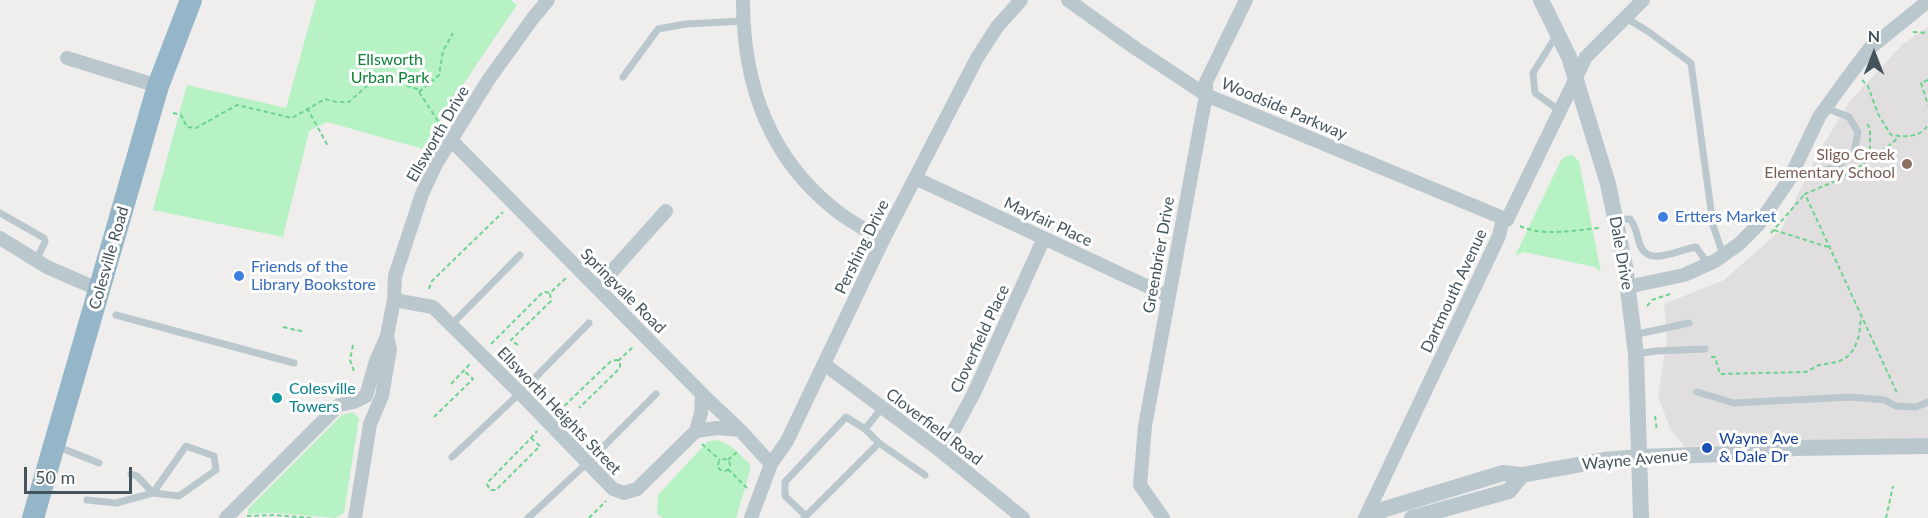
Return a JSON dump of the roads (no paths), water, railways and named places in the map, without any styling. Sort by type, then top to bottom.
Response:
[{"type":"highway","name":"Colesville Road","points":[[33,518],[158,86],[191,0]]},
{"type":"street","name":"Ellsworth Drive","points":[[226,518],[339,405],[354,402],[366,396],[376,361],[387,336],[394,300],[395,276],[422,194],[436,164],[489,79],[548,0]]},
{"type":"street","points":[[743,0],[746,53],[758,105],[781,153],[800,178],[834,209],[883,240]]},
{"type":"street","name":"Pershing Drive","points":[[754,516],[771,464],[787,441],[883,240],[977,58],[997,27],[1021,0]]},
{"type":"street","name":"Woodside Parkway","points":[[1068,0],[1135,48],[1206,94],[1505,219]]},
{"type":"street","name":"Greenbrier Drive","points":[[1163,518],[1140,484],[1145,426],[1206,94],[1206,82],[1246,0]]},
{"type":"street","name":"Dale Drive","points":[[1541,0],[1569,57],[1608,184],[1611,224],[1627,286],[1636,354],[1641,518]]},
{"type":"street","name":"Dartmouth Avenue","points":[[1365,518],[1505,219],[1586,57],[1643,0]]},
{"type":"street","points":[[1909,0],[1926,5]]},
{"type":"street","points":[[1627,286],[1684,275],[1708,264],[1739,244],[1758,225],[1790,180],[1819,117],[1858,70],[1870,48],[1926,5]]},
{"type":"street","points":[[67,58],[158,86]]},
{"type":"street","name":"Springvale Road","points":[[452,141],[740,430],[771,464]]},
{"type":"street","name":"Mayfair Place","points":[[915,178],[1168,296]]},
{"type":"street","points":[[597,288],[666,211]]},
{"type":"street","points":[[0,238],[36,260],[100,290]]},
{"type":"street","name":"Cloverfield Place","points":[[942,452],[974,393],[1044,238]]},
{"type":"street","name":"Ellsworth Heights Street","points":[[394,300],[433,307],[613,489],[624,493],[637,489],[699,437]]},
{"type":"street","name":"Ellsworth Drive","points":[[355,518],[370,424],[382,396],[390,349],[387,336]]},
{"type":"street","name":"Cloverfield Road","points":[[824,364],[942,452],[1023,518]]},
{"type":"street","points":[[699,437],[702,394]]},
{"type":"street","points":[[699,437],[717,428],[740,430]]},
{"type":"street","name":"Wayne Avenue","points":[[1374,518],[1382,510],[1503,473],[1522,475],[1604,460],[1640,457],[1754,453],[1795,448],[1928,446]]},
{"type":"street","name":"Wayne Avenue","points":[[1412,518],[1509,491],[1522,475]]},
{"type":"lane","points":[[1626,18],[1691,63],[1713,225],[1723,255]]},
{"type":"lane","points":[[623,77],[658,29],[686,24],[744,21]]},
{"type":"lane","points":[[1558,34],[1533,73],[1535,93],[1560,111]]},
{"type":"lane","points":[[1790,180],[1837,167],[1854,152],[1858,132],[1849,117],[1826,108]]},
{"type":"lane","points":[[0,213],[44,238],[45,242],[36,260]]},
{"type":"lane","points":[[1611,224],[1630,219],[1634,223],[1641,249],[1647,254],[1655,256],[1696,247],[1708,264]]},
{"type":"lane","points":[[451,325],[520,255]]},
{"type":"lane","points":[[116,315],[294,363]]},
{"type":"lane","points":[[452,457],[589,323]]},
{"type":"lane","points":[[1634,334],[1654,332],[1689,323]]},
{"type":"lane","points":[[1636,354],[1656,351],[1706,353]]},
{"type":"lane","points":[[1696,392],[1734,403],[1851,397],[1885,400],[1896,406],[1916,406],[1928,402]]},
{"type":"lane","points":[[528,518],[656,394]]},
{"type":"lane","points":[[865,429],[882,408]]},
{"type":"lane","points":[[879,442],[805,517],[785,496],[785,482],[846,417],[925,475]]},
{"type":"lane","points":[[54,445],[99,463]]},
{"type":"lane","points":[[87,500],[116,503],[153,493],[179,496],[216,470],[214,456],[186,446],[153,493]]},
{"type":"lane","points":[[131,474],[137,476],[153,493]]},
{"type":"place","name":"Sligo Creek Elementary School","points":[[1907,164]]},
{"type":"place","name":"Ertters Market","points":[[1663,217]]},
{"type":"place","name":"Friends of the Library Bookstore","points":[[239,276]]},
{"type":"place","name":"Colesville Towers","points":[[277,398]]},
{"type":"place","name":"Wayne Ave & Dale Dr","points":[[1707,448]]},
{"type":"park label","name":"Ellsworth Urban Park","points":[[390,69]]}]
